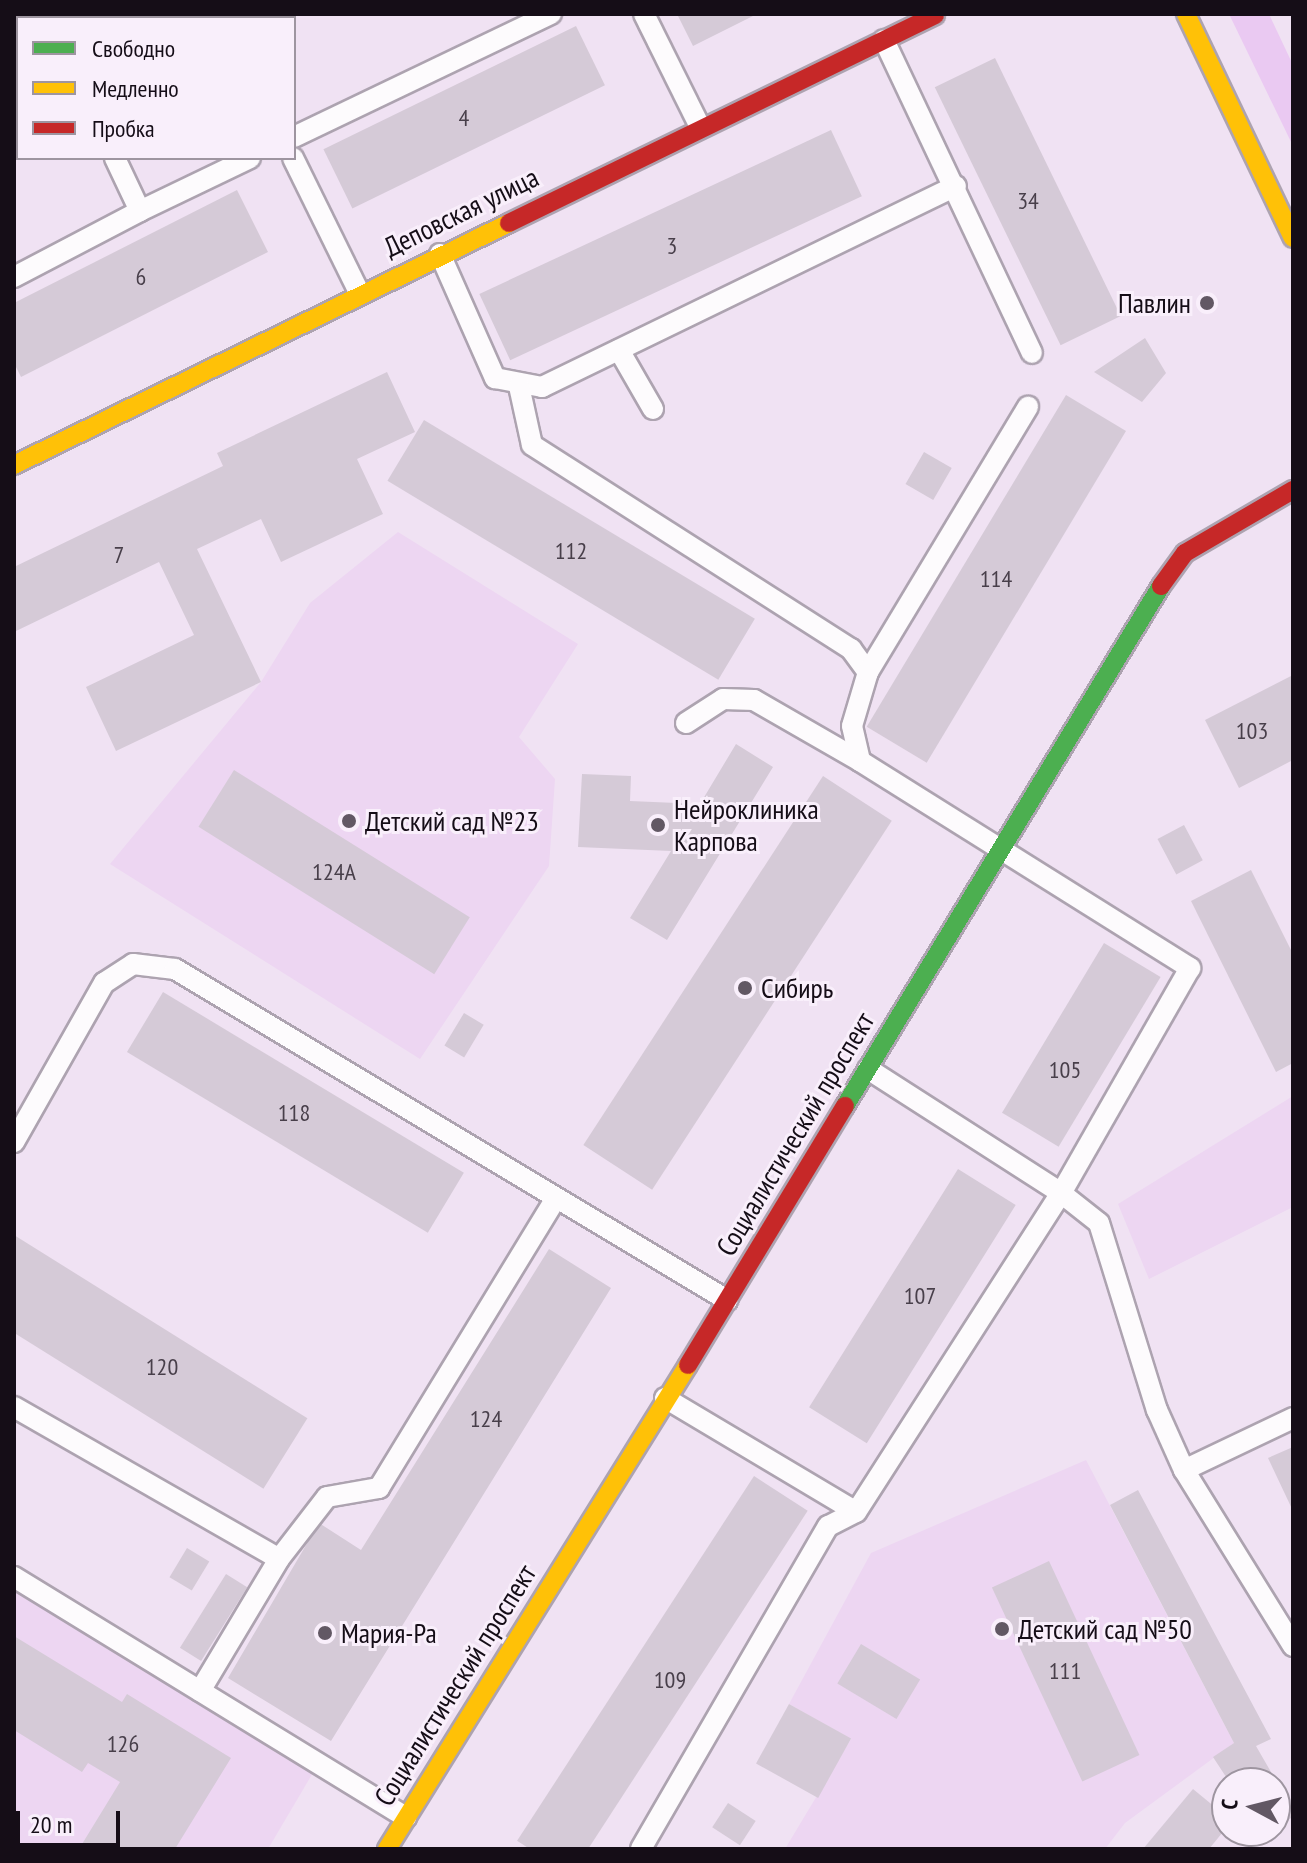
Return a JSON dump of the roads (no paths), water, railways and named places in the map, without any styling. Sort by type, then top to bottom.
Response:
[{"type":"street","points":[[1186,14],[1293,238]]},
{"type":"street","name":"Деповская улица","points":[[14,465],[359,292],[935,15]]},
{"type":"street","name":"Социалистический проспект","points":[[387,1849],[727,1300],[1149,602],[1185,553],[1293,490]]},
{"type":"lane","points":[[296,136],[551,14]]},
{"type":"lane","points":[[644,14],[700,127]]},
{"type":"lane","points":[[884,40],[956,186],[1032,353]]},
{"type":"lane","points":[[116,160],[140,211]]},
{"type":"lane","points":[[14,277],[246,160]]},
{"type":"lane","points":[[294,160],[359,292]]},
{"type":"lane","points":[[439,253],[495,378],[519,386],[542,387],[956,186]]},
{"type":"lane","points":[[619,350],[653,409]]},
{"type":"lane","points":[[519,386],[532,445],[809,619],[851,649],[868,672]]},
{"type":"lane","points":[[860,761],[852,726],[868,672],[1028,407]]},
{"type":"lane","points":[[641,1849],[828,1526],[856,1512],[1061,1193],[1190,968],[860,761],[754,700],[723,699],[686,723]]},
{"type":"lane","points":[[14,1142],[104,983],[133,964],[175,969],[554,1201],[727,1300]]},
{"type":"lane","points":[[868,1069],[1061,1193],[1099,1223],[1157,1410],[1184,1470],[1293,1646]]},
{"type":"lane","points":[[200,1691],[279,1559],[327,1497],[379,1488],[554,1201]]},
{"type":"lane","points":[[665,1398],[856,1512]]},
{"type":"lane","points":[[14,1407],[279,1559]]},
{"type":"lane","points":[[1184,1470],[1293,1418]]},
{"type":"lane","points":[[14,1577],[406,1817]]},
{"type":"place","name":"Павлин","points":[[1207,303]]},
{"type":"place","name":"Детский сад №23","points":[[349,821]]},
{"type":"place","name":"Нейроклиника Карпова","points":[[658,825]]},
{"type":"place","name":"Сибирь","points":[[745,988]]},
{"type":"place","name":"Детский сад №50","points":[[1002,1629]]},
{"type":"place","name":"Мария-Ра","points":[[325,1633]]}]
